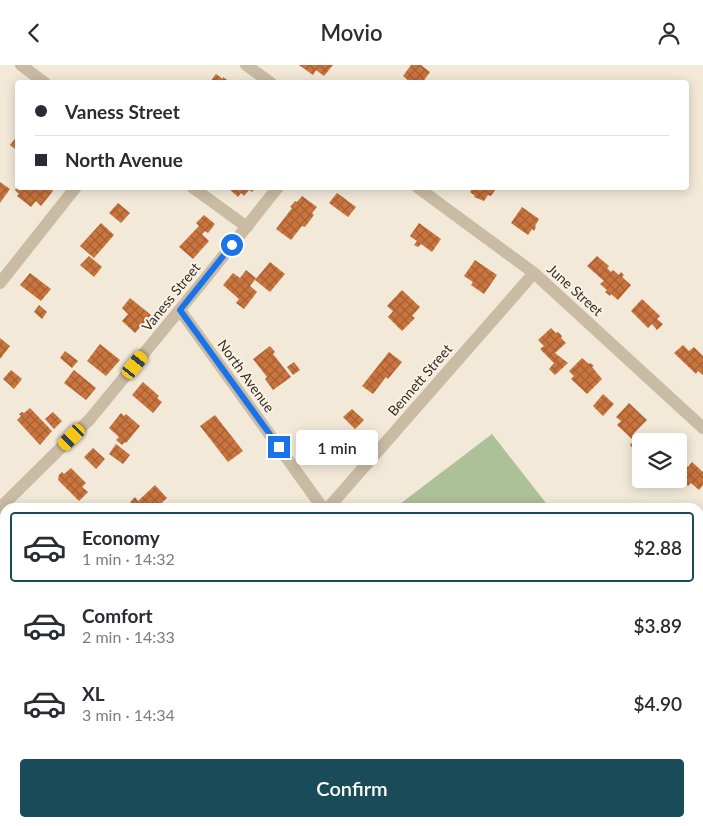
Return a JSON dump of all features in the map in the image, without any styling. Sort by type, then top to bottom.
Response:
[{"type":"street","points":[[21,65],[42,80]]},
{"type":"street","points":[[246,65],[267,80]]},
{"type":"street","points":[[0,283],[74,190]]},
{"type":"street","points":[[196,190],[247,227]]},
{"type":"street","name":"Vaness Street","points":[[5,503],[90,419],[276,190]]},
{"type":"street","name":"June Street","points":[[421,190],[534,273],[703,428]]},
{"type":"street","name":"Bennett Street","points":[[333,503],[534,273]]},
{"type":"street","name":"North Avenue","points":[[180,310],[319,503]]},
{"type":"green space","points":[[492,434],[546,503],[401,503]]},
{"type":"building","points":[[299,65],[333,65],[324,76],[316,70],[313,75]]},
{"type":"building","points":[[411,65],[421,65],[430,72],[424,80],[408,80],[403,76]]},
{"type":"building","points":[[216,74],[227,80],[211,80]]},
{"type":"building","points":[[15,139],[15,149],[10,145]]},
{"type":"building","points":[[0,182],[10,189],[0,203]]},
{"type":"building","points":[[15,190],[53,191],[41,206],[36,201],[31,207],[17,196],[19,194]]},
{"type":"building","points":[[230,190],[249,190],[244,196],[241,193],[238,197]]},
{"type":"building","points":[[471,190],[495,190],[484,201],[474,197],[470,192]]},
{"type":"building","points":[[337,193],[356,207],[348,217],[329,203]]},
{"type":"building","points":[[302,196],[317,207],[312,213],[314,215],[305,227],[302,226],[291,240],[276,229],[292,208],[290,207]]},
{"type":"building","points":[[118,203],[130,213],[121,223],[109,213]]},
{"type":"building","points":[[522,207],[539,219],[534,231],[532,229],[528,235],[511,223]]},
{"type":"building","points":[[204,215],[215,224],[208,233],[205,231],[202,234],[209,241],[193,259],[179,247],[199,226],[196,223]]},
{"type":"building","points":[[101,223],[114,235],[94,258],[80,246]]},
{"type":"building","points":[[419,223],[441,239],[432,252],[421,244],[418,247],[414,245],[417,241],[410,236]]},
{"type":"building","points":[[89,256],[102,267],[94,277],[80,265]]},
{"type":"building","points":[[597,256],[609,266],[607,268],[611,272],[613,270],[619,275],[621,272],[624,275],[622,277],[631,285],[618,300],[605,292],[607,290],[600,284],[604,281],[587,266]]},
{"type":"building","points":[[475,260],[497,275],[484,294],[471,285],[473,282],[464,276]]},
{"type":"building","points":[[270,262],[285,274],[270,292],[255,280]]},
{"type":"building","points":[[246,270],[256,278],[250,286],[257,292],[244,309],[236,303],[239,299],[223,285],[233,273],[240,278]]},
{"type":"building","points":[[30,273],[51,289],[41,301],[20,285]]},
{"type":"building","points":[[402,290],[420,307],[412,316],[415,318],[402,331],[388,317],[393,311],[387,306]]},
{"type":"building","points":[[130,298],[151,315],[135,333],[122,321],[128,314],[122,308]]},
{"type":"building","points":[[642,299],[660,316],[657,319],[663,324],[657,330],[652,324],[648,328],[631,311]]},
{"type":"building","points":[[39,305],[47,312],[42,319],[34,312]]},
{"type":"building","points":[[551,328],[562,336],[561,338],[566,343],[555,353],[568,363],[555,375],[549,369],[554,363],[540,349],[544,346],[538,340]]},
{"type":"building","points":[[0,338],[10,346],[0,359]]},
{"type":"building","points":[[100,344],[120,360],[106,376],[87,361]]},
{"type":"building","points":[[683,345],[689,351],[694,347],[703,356],[703,375],[698,371],[696,374],[674,353]]},
{"type":"building","points":[[270,346],[275,352],[273,354],[291,377],[273,390],[265,379],[267,377],[253,359]]},
{"type":"building","points":[[65,351],[78,361],[72,368],[60,358]]},
{"type":"building","points":[[389,352],[402,362],[388,379],[386,377],[373,394],[362,386]]},
{"type":"building","points":[[582,358],[594,366],[592,367],[602,379],[587,394],[571,379],[574,376],[569,371]]},
{"type":"building","points":[[294,362],[300,370],[293,375],[287,367]]},
{"type":"building","points":[[11,370],[22,379],[14,389],[3,379]]},
{"type":"building","points":[[74,370],[96,388],[86,400],[64,383]]},
{"type":"building","points":[[143,382],[159,396],[157,398],[162,402],[153,413],[132,395]]},
{"type":"building","points":[[603,394],[614,404],[603,416],[593,406]]},
{"type":"building","points":[[629,403],[647,420],[632,433],[632,439],[617,425],[621,421],[616,417]]},
{"type":"building","points":[[30,408],[52,431],[40,445],[17,420],[21,416],[19,414],[24,413]]},
{"type":"building","points":[[352,409],[364,420],[355,429],[343,417]]},
{"type":"building","points":[[53,412],[62,421],[54,429],[45,419]]},
{"type":"building","points":[[121,413],[124,416],[126,414],[140,426],[126,443],[122,445],[116,440],[119,437],[109,428]]},
{"type":"building","points":[[215,415],[243,451],[228,462],[200,426]]},
{"type":"building","points":[[315,431],[343,433],[342,443],[347,443],[346,452],[314,450]]},
{"type":"building","points":[[116,444],[130,455],[123,464],[109,454]]},
{"type":"building","points":[[93,448],[105,459],[96,469],[84,457]]},
{"type":"building","points":[[692,462],[703,472],[703,485],[699,490],[691,483],[688,486],[687,466]]},
{"type":"building","points":[[71,468],[86,483],[82,487],[88,492],[79,501],[58,480],[62,472],[64,474]]},
{"type":"building","points":[[155,485],[167,498],[161,503],[130,502],[135,497],[138,501]]},
{"type":"route","points":[[232,245],[180,310],[279,447]]}]
